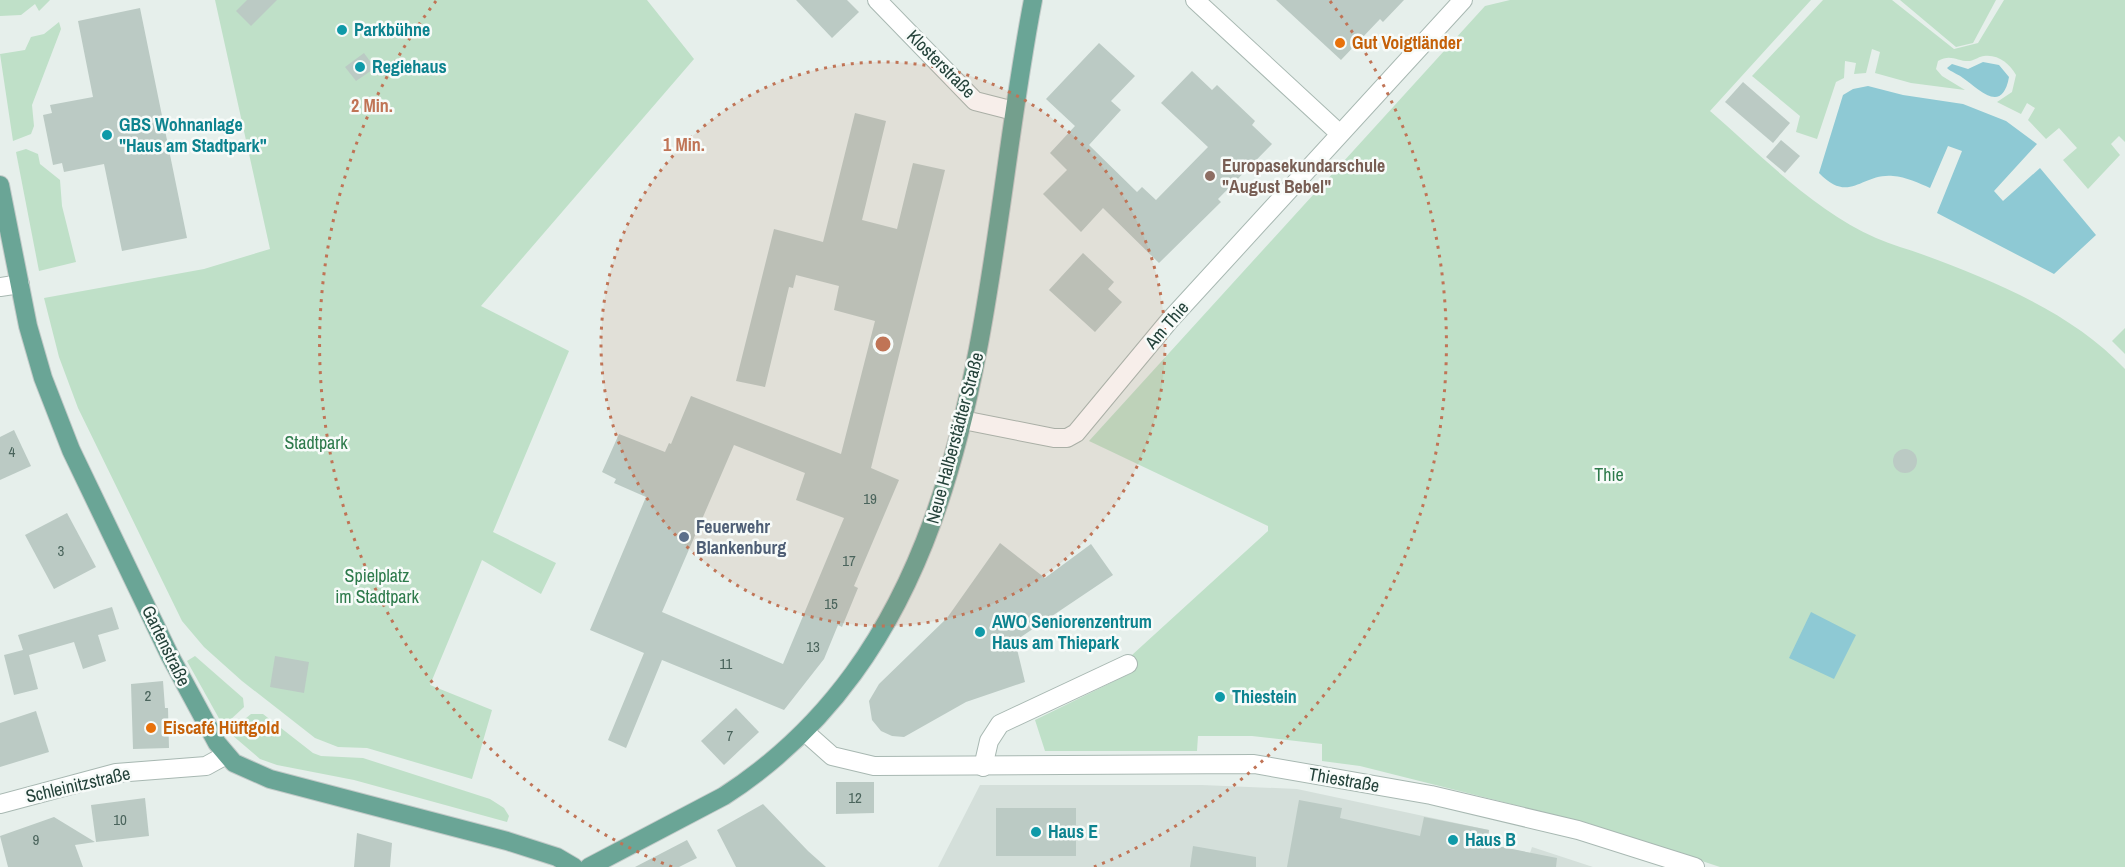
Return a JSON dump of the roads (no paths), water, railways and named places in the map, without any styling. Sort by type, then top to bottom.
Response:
[{"type":"main road","name":"Neue Halberstädter Straße","points":[[589,867],[724,796],[744,783],[805,732],[853,672],[877,637],[898,600],[930,531],[963,420],[986,310],[1014,111],[1033,0]]},
{"type":"main road","name":"Gartenstraße","points":[[0,185],[28,326],[43,378],[71,450],[170,657],[226,755],[242,768],[270,779],[507,841],[557,857],[574,867]]},
{"type":"street","name":"Klosterstraße","points":[[878,0],[975,101],[1014,111]]},
{"type":"street","points":[[1195,0],[1339,133]]},
{"type":"street","name":"Am Thie","points":[[963,420],[1054,438],[1067,438],[1076,433],[1169,321],[1463,0]]},
{"type":"street","points":[[0,287],[20,284]]},
{"type":"street","points":[[983,767],[990,741],[1000,724],[1128,664]]},
{"type":"street","name":"Thiestraße","points":[[805,732],[832,756],[874,766],[1254,764],[1431,795],[1578,830],[1695,867]]},
{"type":"street","name":"Schleinitzstraße","points":[[0,804],[116,772],[206,766],[226,755]]},
{"type":"water","points":[[1983,62],[1999,65],[2009,77],[2001,95],[1996,97],[1983,93],[1947,68],[1952,64],[1968,69]]},
{"type":"water","points":[[1868,86],[1903,95],[1963,104],[2006,121],[2037,144],[1994,191],[2003,201],[2040,168],[2096,235],[2054,274],[1937,213],[1962,151],[1948,146],[1930,188],[1893,176],[1882,176],[1848,187],[1839,187],[1830,182],[1819,173],[1843,95],[1853,89]]},
{"type":"water","points":[[1811,612],[1856,635],[1834,679],[1789,658]]},
{"type":"place","name":"Parkbühne","points":[[342,30]]},
{"type":"place","name":"Gut Voigtländer","points":[[1340,43]]},
{"type":"place","name":"Regiehaus","points":[[360,67]]},
{"type":"place","name":"GBS Wohnanlage \"Haus am Stadtpark\"","points":[[107,135]]},
{"type":"place","name":"Europasekundarschule \"August Bebel\"","points":[[1210,176]]},
{"type":"place","name":"Feuerwehr Blankenburg","points":[[684,537]]},
{"type":"place","name":"AWO Seniorenzentrum Haus am Thiepark","points":[[980,632]]},
{"type":"place","name":"Thiestein","points":[[1220,697]]},
{"type":"place","name":"Eiscafé Hüftgold","points":[[151,728]]},
{"type":"place","name":"Haus E","points":[[1036,832]]},
{"type":"place","name":"Haus B","points":[[1453,840]]},
{"type":"park label","name":"Stadtpark","points":[[316,443]]},
{"type":"park label","name":"Thie","points":[[1609,475]]},
{"type":"park label","name":"Spielplatz im Stadtpark","points":[[377,586]]}]
